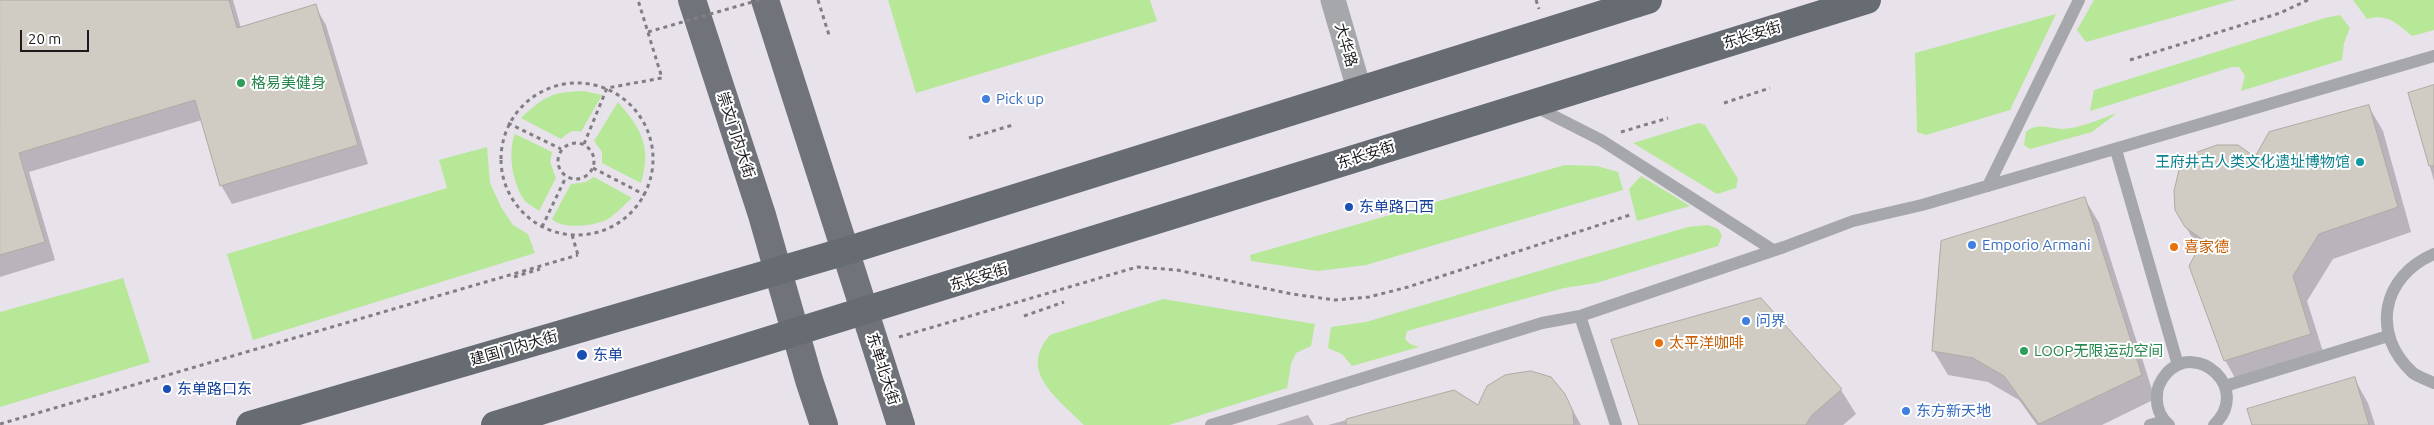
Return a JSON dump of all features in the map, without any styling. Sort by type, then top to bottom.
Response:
[{"type":"highway","points":[[846,251],[1648,0]]},
{"type":"highway","name":"东长安街","points":[[796,333],[865,313],[1529,103],[1866,0]]},
{"type":"highway","name":"建国门内大街","points":[[250,425],[846,251]]},
{"type":"highway","points":[[495,425],[796,333]]},
{"type":"main road","name":"崇文门内大街","points":[[692,0],[762,215],[796,333]]},
{"type":"main road","points":[[765,0],[846,251]]},
{"type":"main road","name":"东单北大街","points":[[846,251],[874,345],[901,425]]},
{"type":"main road","points":[[796,333],[824,425]]},
{"type":"street","name":"大华路","points":[[1333,0],[1359,89]]},
{"type":"lane","points":[[1988,186],[2079,0]]},
{"type":"lane","points":[[1211,425],[1542,323],[1580,316],[1773,250],[1853,220],[1922,205],[2434,56]]},
{"type":"lane","points":[[1529,103],[1601,140],[1773,250]]},
{"type":"lane","points":[[2116,150],[2178,365]]},
{"type":"lane","points":[[2434,254],[2418,261],[2402,275],[2391,294],[2386,315],[2388,336],[2398,357],[2415,374],[2434,384]]},
{"type":"lane","points":[[1580,316],[1616,425]]},
{"type":"lane","points":[[2225,386],[2388,336]]},
{"type":"lane","points":[[2150,425],[2167,423],[2156,401],[2157,389],[2162,379],[2178,365],[2189,363],[2206,366],[2220,376],[2225,386],[2226,406],[2222,416],[2214,425]]},
{"type":"path","points":[[606,88],[662,78],[638,0]]},
{"type":"path","points":[[648,32],[759,0]]},
{"type":"path","points":[[818,0],[829,35]]},
{"type":"path","points":[[2130,60],[2280,13],[2308,0]]},
{"type":"path","points":[[584,82],[606,88],[625,99],[639,114],[649,133],[654,154],[652,175],[644,195],[632,212],[614,226],[594,234],[572,235],[542,227],[522,213],[508,193],[501,170],[501,146],[508,123],[522,105],[540,91],[554,86],[584,82]]},
{"type":"path","points":[[584,144],[606,88]]},
{"type":"path","points":[[1724,103],[1770,88]]},
{"type":"path","points":[[1624,130],[1668,118]]},
{"type":"path","points":[[508,123],[561,149]]},
{"type":"path","points":[[969,138],[1013,125]]},
{"type":"path","points":[[572,143],[584,144],[592,152],[593,168],[582,178],[576,180],[566,177],[558,167],[558,155],[561,149],[572,143]]},
{"type":"path","points":[[593,168],[644,195]]},
{"type":"path","points":[[542,227],[566,177]]},
{"type":"path","points":[[874,345],[1137,267],[1177,270],[1292,294],[1335,300],[1369,297],[1408,287],[1633,214]]},
{"type":"path","points":[[572,235],[578,255]]},
{"type":"path","points":[[514,278],[578,255]]},
{"type":"path","points":[[0,424],[578,255]]},
{"type":"path","points":[[1024,316],[1064,302]]},
{"type":"green space","points":[[888,0],[1150,0],[1157,21],[916,93]]},
{"type":"green space","points":[[2094,0],[2235,0],[2086,42],[2077,30]]},
{"type":"green space","points":[[2353,0],[2434,0],[2434,30],[2412,36],[2396,23],[2386,18],[2374,17],[2367,19]]},
{"type":"green space","points":[[2056,14],[2010,110],[1926,135],[1917,132],[1915,53]]},
{"type":"green space","points":[[2340,15],[2350,28],[2344,43],[2342,60],[2241,91],[2245,76],[2239,67],[2232,67],[2090,111],[2094,90],[2325,18]]},
{"type":"green space","points":[[584,91],[602,95],[581,132],[573,131],[561,139],[521,118],[543,100],[556,94]]},
{"type":"green space","points":[[618,102],[633,121],[645,148],[644,170],[641,183],[602,163],[602,152],[594,141]]},
{"type":"green space","points":[[2117,113],[2092,132],[2030,149],[2024,145],[2026,132],[2035,127],[2063,129],[2077,127]]},
{"type":"green space","points":[[1699,123],[1705,125],[1738,179],[1736,188],[1717,194],[1633,143]]},
{"type":"green space","points":[[515,134],[552,152],[550,162],[556,178],[539,211],[521,196],[515,179],[512,150]]},
{"type":"green space","points":[[487,147],[490,183],[501,207],[513,225],[528,234],[535,253],[253,340],[227,254],[447,188],[439,160]]},
{"type":"green space","points":[[1565,165],[1597,166],[1618,172],[1623,190],[1366,265],[1318,271],[1251,261],[1250,255]]},
{"type":"green space","points":[[1641,176],[1690,206],[1637,221],[1629,189]]},
{"type":"green space","points":[[594,177],[632,198],[611,217],[596,224],[571,226],[563,225],[552,219],[571,184],[586,182]]},
{"type":"green space","points":[[1708,225],[1718,229],[1722,235],[1718,246],[1596,283],[1564,288],[1407,331],[1405,339],[1410,344],[1419,347],[1352,366],[1342,354],[1328,348],[1331,327],[1366,322],[1688,227]]},
{"type":"green space","points":[[123,278],[150,362],[0,407],[0,312]]},
{"type":"green space","points":[[1163,299],[1315,324],[1311,346],[1296,353],[1291,364],[1287,388],[1169,425],[1084,425],[1045,384],[1040,373],[1038,361],[1041,348],[1050,335]]},
{"type":"building","points":[[0,0],[229,0],[237,28],[316,4],[358,145],[220,186],[195,100],[19,153],[45,242],[0,255]]},
{"type":"building","points":[[2434,85],[2434,166],[2429,166],[2408,93]]},
{"type":"building","points":[[2369,105],[2398,207],[2319,234],[2293,276],[2311,334],[2224,361],[2189,266],[2203,240],[2185,227],[2175,210],[2174,191],[2179,170],[2192,154],[2217,145],[2238,145],[2255,157],[2269,132]]},
{"type":"building","points":[[2085,197],[2142,375],[2039,424],[2004,376],[1973,358],[1932,351],[1941,241]]},
{"type":"building","points":[[1761,298],[1842,389],[1811,416],[1806,425],[1639,425],[1611,340]]},
{"type":"building","points":[[1531,371],[1551,377],[1565,394],[1573,411],[1574,425],[1346,425],[1346,419],[1454,390],[1478,405],[1487,386],[1505,375]]},
{"type":"building","points":[[2355,377],[2369,425],[2252,425],[2247,409]]},
{"type":"place","name":"格易美健身","points":[[241,83]]},
{"type":"place","name":"Pick up","points":[[986,99]]},
{"type":"place","name":"王府井古人类文化遗址博物馆","points":[[2360,162]]},
{"type":"place","name":"东单路口西","points":[[1349,207]]},
{"type":"place","name":"Emporio Armani","points":[[1972,245]]},
{"type":"place","name":"喜家德","points":[[2174,247]]},
{"type":"place","name":"问界","points":[[1746,321]]},
{"type":"place","name":"太平洋咖啡","points":[[1659,343]]},
{"type":"place","name":"LOOP无限运动空间","points":[[2024,351]]},
{"type":"place","name":"东单","points":[[582,355]]},
{"type":"place","name":"东单路口东","points":[[167,389]]},
{"type":"place","name":"东方新天地","points":[[1906,411]]}]
